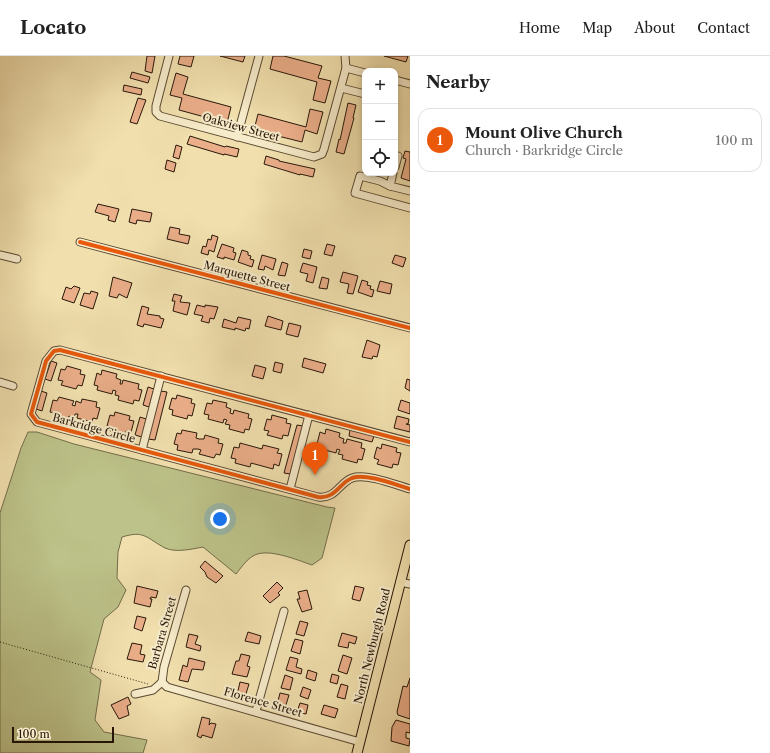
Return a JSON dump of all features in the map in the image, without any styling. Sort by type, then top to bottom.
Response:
[{"type":"main road","name":"North Newburgh Road","points":[[357,753],[410,545]]},
{"type":"street","name":"Oakview Street","points":[[169,56],[156,106],[156,112],[166,118],[314,157],[322,154],[341,88]]},
{"type":"street","points":[[237,137],[259,56]]},
{"type":"street","points":[[346,56],[346,68],[341,88],[362,93]]},
{"type":"street","points":[[346,68],[362,72]]},
{"type":"street","points":[[398,81],[410,84]]},
{"type":"street","points":[[410,192],[390,186],[380,181],[360,176],[355,193],[410,208]]},
{"type":"street","points":[[390,186],[393,176]]},
{"type":"street","name":"Marquette Street","points":[[80,242],[410,328]]},
{"type":"street","points":[[0,255],[17,259]]},
{"type":"street","name":"Barkridge Circle","points":[[410,442],[309,414],[60,350],[54,351],[46,361],[30,414],[37,422],[324,498],[334,494],[351,478],[359,477],[375,479],[410,489]]},
{"type":"street","name":"Barkridge Circle","points":[[142,450],[161,376]]},
{"type":"street","points":[[0,382],[13,386]]},
{"type":"street","points":[[290,489],[309,414]]},
{"type":"street","points":[[400,582],[410,584]]},
{"type":"street","name":"Barbara Street","points":[[159,684],[186,590]]},
{"type":"street","points":[[256,712],[284,611]]},
{"type":"street","points":[[135,694],[153,690],[159,684]]},
{"type":"street","name":"Florence Street","points":[[159,684],[360,742]]},
{"type":"path","points":[[0,642],[159,684]]},
{"type":"green space","points":[[28,432],[37,432],[74,444],[335,508],[322,558],[312,565],[282,555],[266,553],[253,556],[236,574],[203,547],[174,550],[165,548],[141,535],[136,534],[122,537],[118,552],[117,578],[126,590],[118,607],[104,619],[90,672],[101,680],[95,720],[104,732],[147,740],[143,753],[0,753],[0,513],[21,448]]},
{"type":"building","points":[[147,56],[155,56],[152,73],[145,71]]},
{"type":"building","points":[[180,56],[194,56],[191,67],[178,64]]},
{"type":"building","points":[[220,56],[245,56],[243,62]]},
{"type":"building","points":[[273,56],[284,56],[322,66],[318,78],[331,81],[325,103],[313,100],[317,82],[270,69]]},
{"type":"building","points":[[384,56],[408,56],[406,62]]},
{"type":"building","points":[[132,72],[150,77],[148,83],[130,78]]},
{"type":"building","points":[[176,73],[188,77],[183,94],[231,107],[227,123],[179,110],[182,98],[170,95]]},
{"type":"building","points":[[124,85],[142,89],[141,95],[123,91]]},
{"type":"building","points":[[138,98],[146,100],[137,124],[130,122]]},
{"type":"building","points":[[348,103],[356,105],[344,154],[336,152]]},
{"type":"building","points":[[310,109],[323,112],[317,134],[305,130],[302,142],[254,130],[258,114],[306,127]]},
{"type":"building","points":[[190,136],[225,147],[239,149],[237,157],[224,155],[187,144]]},
{"type":"building","points":[[176,145],[182,147],[179,159],[173,157]]},
{"type":"building","points":[[405,151],[410,152],[410,181],[401,178],[406,159],[403,158]]},
{"type":"building","points":[[266,156],[279,161],[315,169],[313,177],[300,175],[264,164]]},
{"type":"building","points":[[167,160],[176,163],[174,172],[165,169]]},
{"type":"building","points":[[98,204],[119,209],[115,222],[108,220],[109,216],[95,212]]},
{"type":"building","points":[[132,209],[152,213],[150,222],[137,220],[136,224],[129,222]]},
{"type":"building","points":[[170,227],[180,229],[179,234],[190,236],[188,244],[167,239]]},
{"type":"building","points":[[212,235],[218,237],[214,252],[209,250],[208,255],[201,253],[203,246],[206,247],[208,239],[211,240]]},
{"type":"building","points":[[222,244],[234,248],[233,252],[236,253],[234,260],[224,257],[224,259],[217,257]]},
{"type":"building","points":[[327,244],[335,246],[332,256],[324,254]]},
{"type":"building","points":[[304,249],[312,251],[310,259],[302,257]]},
{"type":"building","points":[[242,250],[248,252],[248,255],[251,256],[250,259],[254,260],[252,267],[238,262]]},
{"type":"building","points":[[262,255],[276,259],[273,270],[265,266],[264,270],[258,269]]},
{"type":"building","points":[[395,255],[406,258],[403,267],[392,263]]},
{"type":"building","points":[[282,262],[288,264],[285,276],[278,275]]},
{"type":"building","points":[[303,263],[317,267],[313,283],[306,281],[308,274],[300,272]]},
{"type":"building","points":[[343,272],[358,276],[353,294],[347,293],[349,284],[340,282]]},
{"type":"building","points":[[113,277],[132,283],[127,298],[119,294],[117,298],[109,296]]},
{"type":"building","points":[[322,277],[329,279],[327,289],[319,288]]},
{"type":"building","points":[[362,280],[368,282],[367,285],[371,286],[370,289],[374,290],[372,297],[358,292]]},
{"type":"building","points":[[380,281],[392,284],[390,294],[377,291]]},
{"type":"building","points":[[74,286],[80,288],[74,303],[62,299],[66,287],[71,289]]},
{"type":"building","points":[[91,291],[98,293],[93,309],[80,305],[84,293],[90,294]]},
{"type":"building","points":[[174,294],[182,296],[180,302],[190,303],[187,315],[173,311],[175,301],[172,301]]},
{"type":"building","points":[[197,305],[205,307],[205,305],[218,307],[214,319],[210,318],[209,323],[201,321],[203,316],[194,314]]},
{"type":"building","points":[[142,306],[149,308],[147,314],[160,316],[160,318],[164,319],[161,328],[144,324],[143,327],[137,325]]},
{"type":"building","points":[[268,316],[283,321],[281,330],[265,326]]},
{"type":"building","points":[[238,317],[251,320],[249,329],[246,328],[245,331],[235,328],[235,330],[222,327],[224,319],[236,323]]},
{"type":"building","points":[[289,323],[301,326],[298,337],[286,334]]},
{"type":"building","points":[[367,340],[380,345],[377,357],[373,356],[372,359],[362,357]]},
{"type":"building","points":[[304,358],[326,364],[323,373],[302,367]]},
{"type":"building","points":[[51,361],[57,363],[51,381],[45,379]]},
{"type":"building","points":[[275,362],[283,364],[281,373],[273,371]]},
{"type":"building","points":[[255,365],[266,368],[263,379],[252,376]]},
{"type":"building","points":[[67,366],[81,370],[80,374],[85,375],[82,386],[78,385],[76,389],[61,385],[63,381],[58,380],[61,369],[65,370]]},
{"type":"building","points":[[102,370],[117,374],[116,378],[121,380],[120,384],[122,384],[123,380],[139,384],[138,389],[142,390],[139,401],[134,400],[133,404],[118,400],[119,396],[115,395],[116,391],[113,390],[112,394],[97,390],[98,386],[94,385],[97,373],[101,375]]},
{"type":"building","points":[[407,379],[410,380],[410,391],[405,388]]},
{"type":"building","points":[[148,387],[154,389],[149,407],[143,405]]},
{"type":"building","points":[[41,391],[47,393],[42,411],[36,409]]},
{"type":"building","points":[[161,391],[167,392],[155,440],[148,439]]},
{"type":"building","points":[[177,395],[192,399],[191,403],[195,404],[192,416],[188,415],[187,419],[172,415],[173,410],[169,409],[172,398],[176,399]]},
{"type":"building","points":[[59,397],[74,401],[72,405],[75,406],[76,401],[81,403],[82,399],[97,402],[96,407],[100,408],[97,419],[93,418],[92,422],[77,418],[78,414],[75,414],[74,418],[69,416],[68,420],[54,417],[55,413],[50,412],[53,400],[57,401]]},
{"type":"building","points":[[213,400],[227,403],[226,407],[231,409],[230,413],[233,414],[234,410],[249,414],[248,418],[252,419],[249,430],[245,429],[244,433],[229,429],[230,425],[225,424],[227,420],[224,419],[223,423],[208,419],[209,415],[204,414],[207,403],[212,404]]},
{"type":"building","points":[[401,400],[410,403],[410,414],[398,410]]},
{"type":"building","points":[[115,412],[130,416],[129,420],[134,421],[131,432],[126,431],[125,435],[110,431],[112,427],[107,426],[110,415],[114,416]]},
{"type":"building","points":[[272,415],[287,419],[286,423],[291,424],[288,436],[283,435],[282,439],[267,435],[269,431],[264,430],[267,419],[271,420]]},
{"type":"building","points":[[397,416],[409,419],[408,424],[406,424],[410,425],[410,432],[394,428]]},
{"type":"building","points":[[140,417],[146,419],[142,437],[135,435]]},
{"type":"building","points":[[297,425],[303,426],[290,474],[284,473]]},
{"type":"building","points":[[326,429],[340,433],[339,437],[344,439],[343,443],[346,443],[347,439],[362,443],[361,448],[365,449],[362,460],[358,459],[357,463],[342,459],[343,455],[338,454],[340,450],[337,449],[336,453],[321,449],[322,445],[317,444],[320,432],[325,434]]},
{"type":"building","points":[[182,430],[197,433],[196,438],[199,439],[204,439],[205,435],[219,439],[218,443],[223,444],[220,455],[216,454],[214,458],[199,454],[201,450],[198,449],[193,449],[192,453],[177,450],[178,445],[174,444],[177,433],[181,434]]},
{"type":"building","points":[[350,430],[374,436],[372,442],[349,436]]},
{"type":"building","points":[[240,443],[262,449],[263,445],[279,449],[277,453],[282,454],[279,466],[274,464],[273,469],[251,463],[250,467],[235,463],[236,459],[231,458],[234,447],[239,448]]},
{"type":"building","points":[[382,444],[397,448],[396,452],[401,453],[398,465],[393,464],[392,468],[377,464],[379,460],[374,458],[377,447],[381,449]]},
{"type":"building","points":[[205,561],[223,576],[216,583],[207,577],[205,572],[200,567]]},
{"type":"building","points":[[277,582],[283,588],[278,593],[280,595],[270,603],[263,596]]},
{"type":"building","points":[[137,586],[158,591],[156,598],[151,597],[150,599],[152,599],[150,607],[134,603]]},
{"type":"building","points":[[355,586],[364,588],[360,601],[352,599]]},
{"type":"building","points":[[307,590],[312,609],[302,612],[297,599],[300,599],[298,592]]},
{"type":"building","points":[[137,616],[146,618],[142,631],[134,628]]},
{"type":"building","points":[[300,621],[308,623],[304,636],[296,634]]},
{"type":"building","points":[[248,632],[261,636],[259,644],[245,641]]},
{"type":"building","points":[[342,633],[357,637],[355,644],[349,642],[348,648],[338,646]]},
{"type":"building","points":[[189,634],[198,636],[195,644],[201,646],[200,651],[186,647]]},
{"type":"building","points":[[295,639],[303,641],[300,654],[291,651]]},
{"type":"building","points":[[132,643],[142,645],[140,654],[145,655],[143,662],[127,659]]},
{"type":"building","points":[[241,654],[250,656],[247,666],[250,667],[247,677],[232,674],[236,661],[239,661]]},
{"type":"building","points":[[343,655],[352,658],[347,674],[338,671]]},
{"type":"building","points":[[290,657],[298,659],[296,667],[302,669],[301,674],[286,670]]},
{"type":"building","points":[[189,658],[205,662],[203,670],[192,669],[188,682],[179,680],[183,665],[187,667]]},
{"type":"building","points":[[308,670],[317,673],[315,681],[306,678]]},
{"type":"building","points":[[332,674],[339,676],[337,684],[330,682]]},
{"type":"building","points":[[285,675],[293,678],[290,690],[281,688]]},
{"type":"building","points":[[410,678],[410,719],[398,715],[397,712],[403,686],[407,687]]},
{"type":"building","points":[[240,682],[249,684],[245,697],[237,695]]},
{"type":"building","points":[[341,684],[348,686],[345,699],[337,697]]},
{"type":"building","points":[[303,687],[311,690],[308,699],[300,696]]},
{"type":"building","points":[[280,693],[289,695],[285,708],[277,705]]},
{"type":"building","points":[[128,697],[131,704],[127,706],[129,715],[119,719],[111,705]]},
{"type":"building","points":[[300,703],[308,705],[306,714],[297,712]]},
{"type":"building","points":[[324,705],[338,709],[335,718],[321,714]]},
{"type":"building","points":[[202,717],[210,719],[209,725],[211,723],[216,724],[212,738],[202,735],[201,738],[197,736]]},
{"type":"building","points":[[396,720],[410,724],[410,733],[406,732],[406,738],[410,739],[409,746],[391,741],[392,727]]},
{"type":"cycle path","points":[[80,242],[410,328]]},
{"type":"cycle path","points":[[410,442],[60,350],[54,351],[46,361],[31,414],[37,422],[318,497],[329,496],[348,480],[358,477],[373,478],[410,489]]},
{"type":"place","name":"Mount Olive Church","points":[[315,475]]}]
